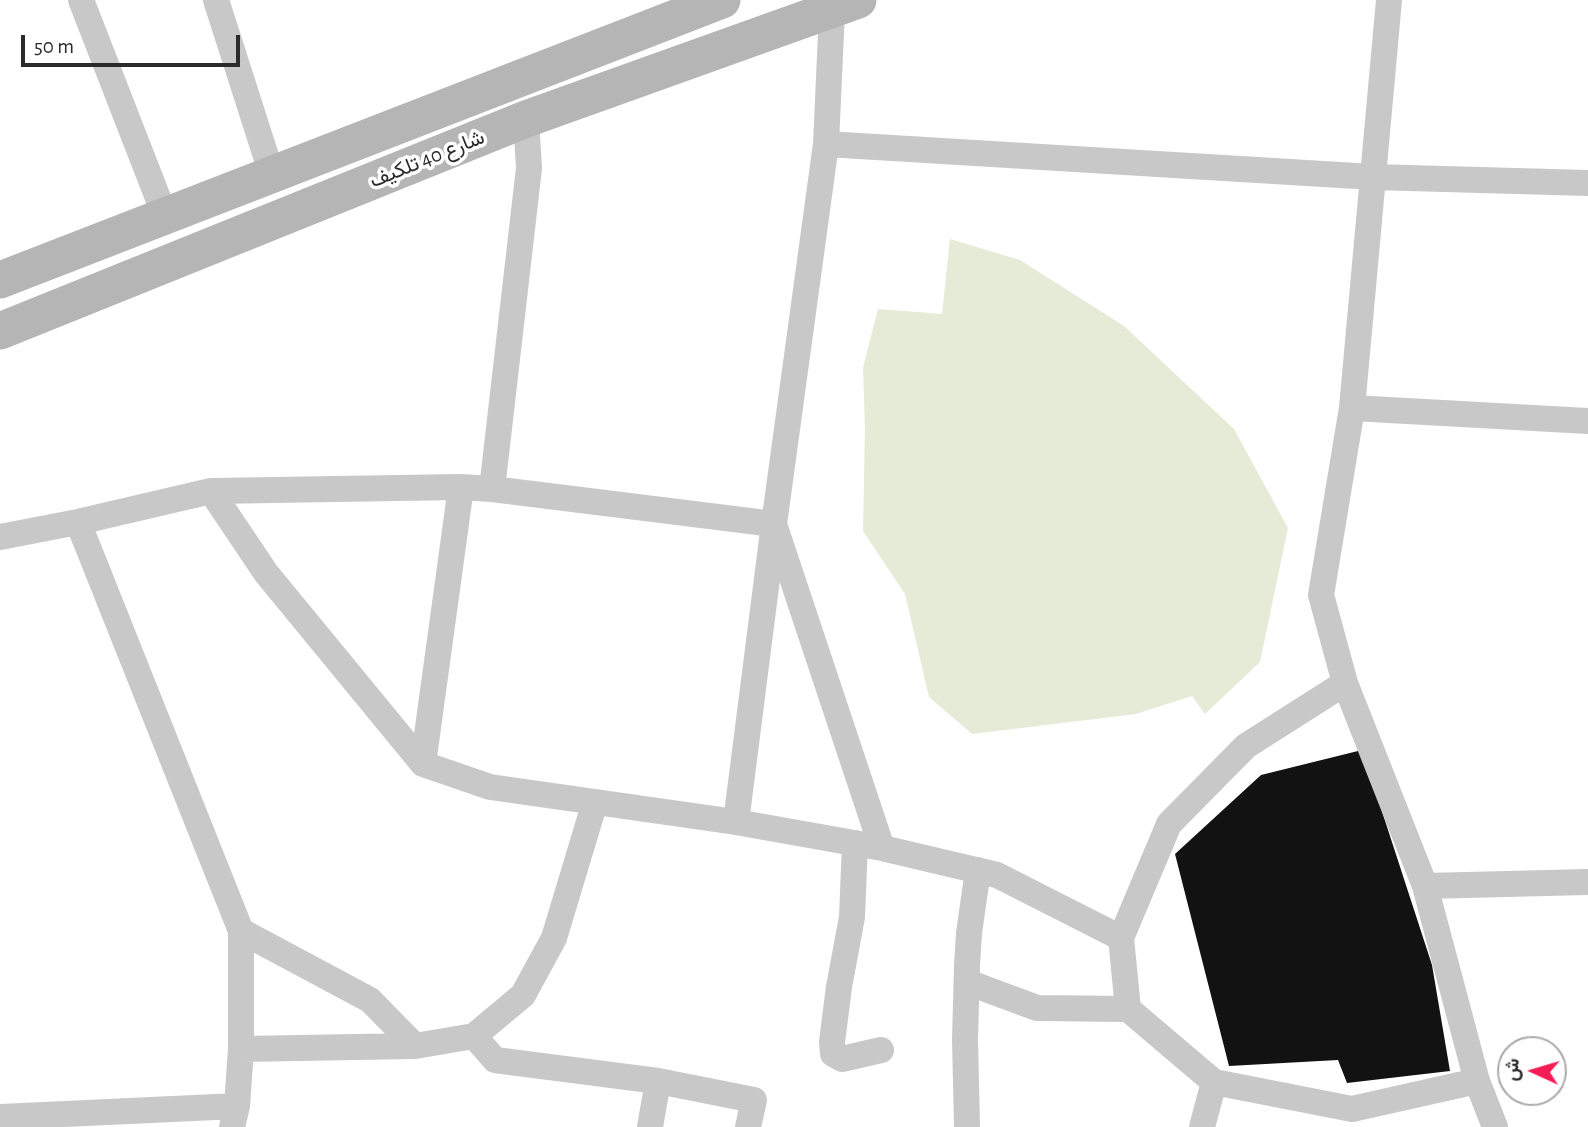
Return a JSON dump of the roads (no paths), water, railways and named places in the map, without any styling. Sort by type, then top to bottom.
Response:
[{"type":"main road","name":"شارع 40 تلكيف","points":[[0,280],[722,0]]},
{"type":"main road","name":"شارع 40 تلكيف","points":[[0,331],[526,120],[845,5]]},
{"type":"street","points":[[82,0],[165,216]]},
{"type":"street","points":[[216,0],[272,175]]},
{"type":"street","points":[[1389,0],[1352,408],[1321,595],[1345,683],[1425,886],[1477,1081],[1495,1127]]},
{"type":"street","points":[[736,822],[845,5]]},
{"type":"street","points":[[492,489],[529,167],[526,120]]},
{"type":"street","points":[[825,144],[1373,177],[1588,183]]},
{"type":"street","points":[[1352,408],[1588,421]]},
{"type":"street","points":[[0,537],[211,491],[461,487],[774,524]]},
{"type":"street","points":[[423,764],[461,487]]},
{"type":"street","points":[[211,491],[265,573],[423,764],[490,787],[736,822],[882,848],[997,874],[1121,938]]},
{"type":"street","points":[[0,1117],[235,1117],[241,1049],[241,931],[78,522]]},
{"type":"street","points":[[774,524],[882,848]]},
{"type":"street","points":[[1128,1009],[1121,938],[1169,824],[1246,746],[1345,683]]},
{"type":"street","points":[[241,1049],[415,1046],[474,1036],[523,995],[554,938],[595,802]]},
{"type":"street","points":[[855,844],[852,916],[839,987],[833,1054],[842,1059],[881,1050]]},
{"type":"street","points":[[967,1127],[965,1039],[969,933],[978,870]]},
{"type":"street","points":[[1425,886],[1588,882]]},
{"type":"street","points":[[241,931],[370,1000],[415,1046]]},
{"type":"street","points":[[967,982],[1037,1008],[1128,1009],[1214,1082],[1352,1109],[1477,1081]]},
{"type":"street","points":[[474,1036],[495,1060],[658,1082],[754,1100],[748,1127]]},
{"type":"street","points":[[650,1127],[658,1082]]},
{"type":"street","points":[[1202,1127],[1214,1082]]}]
